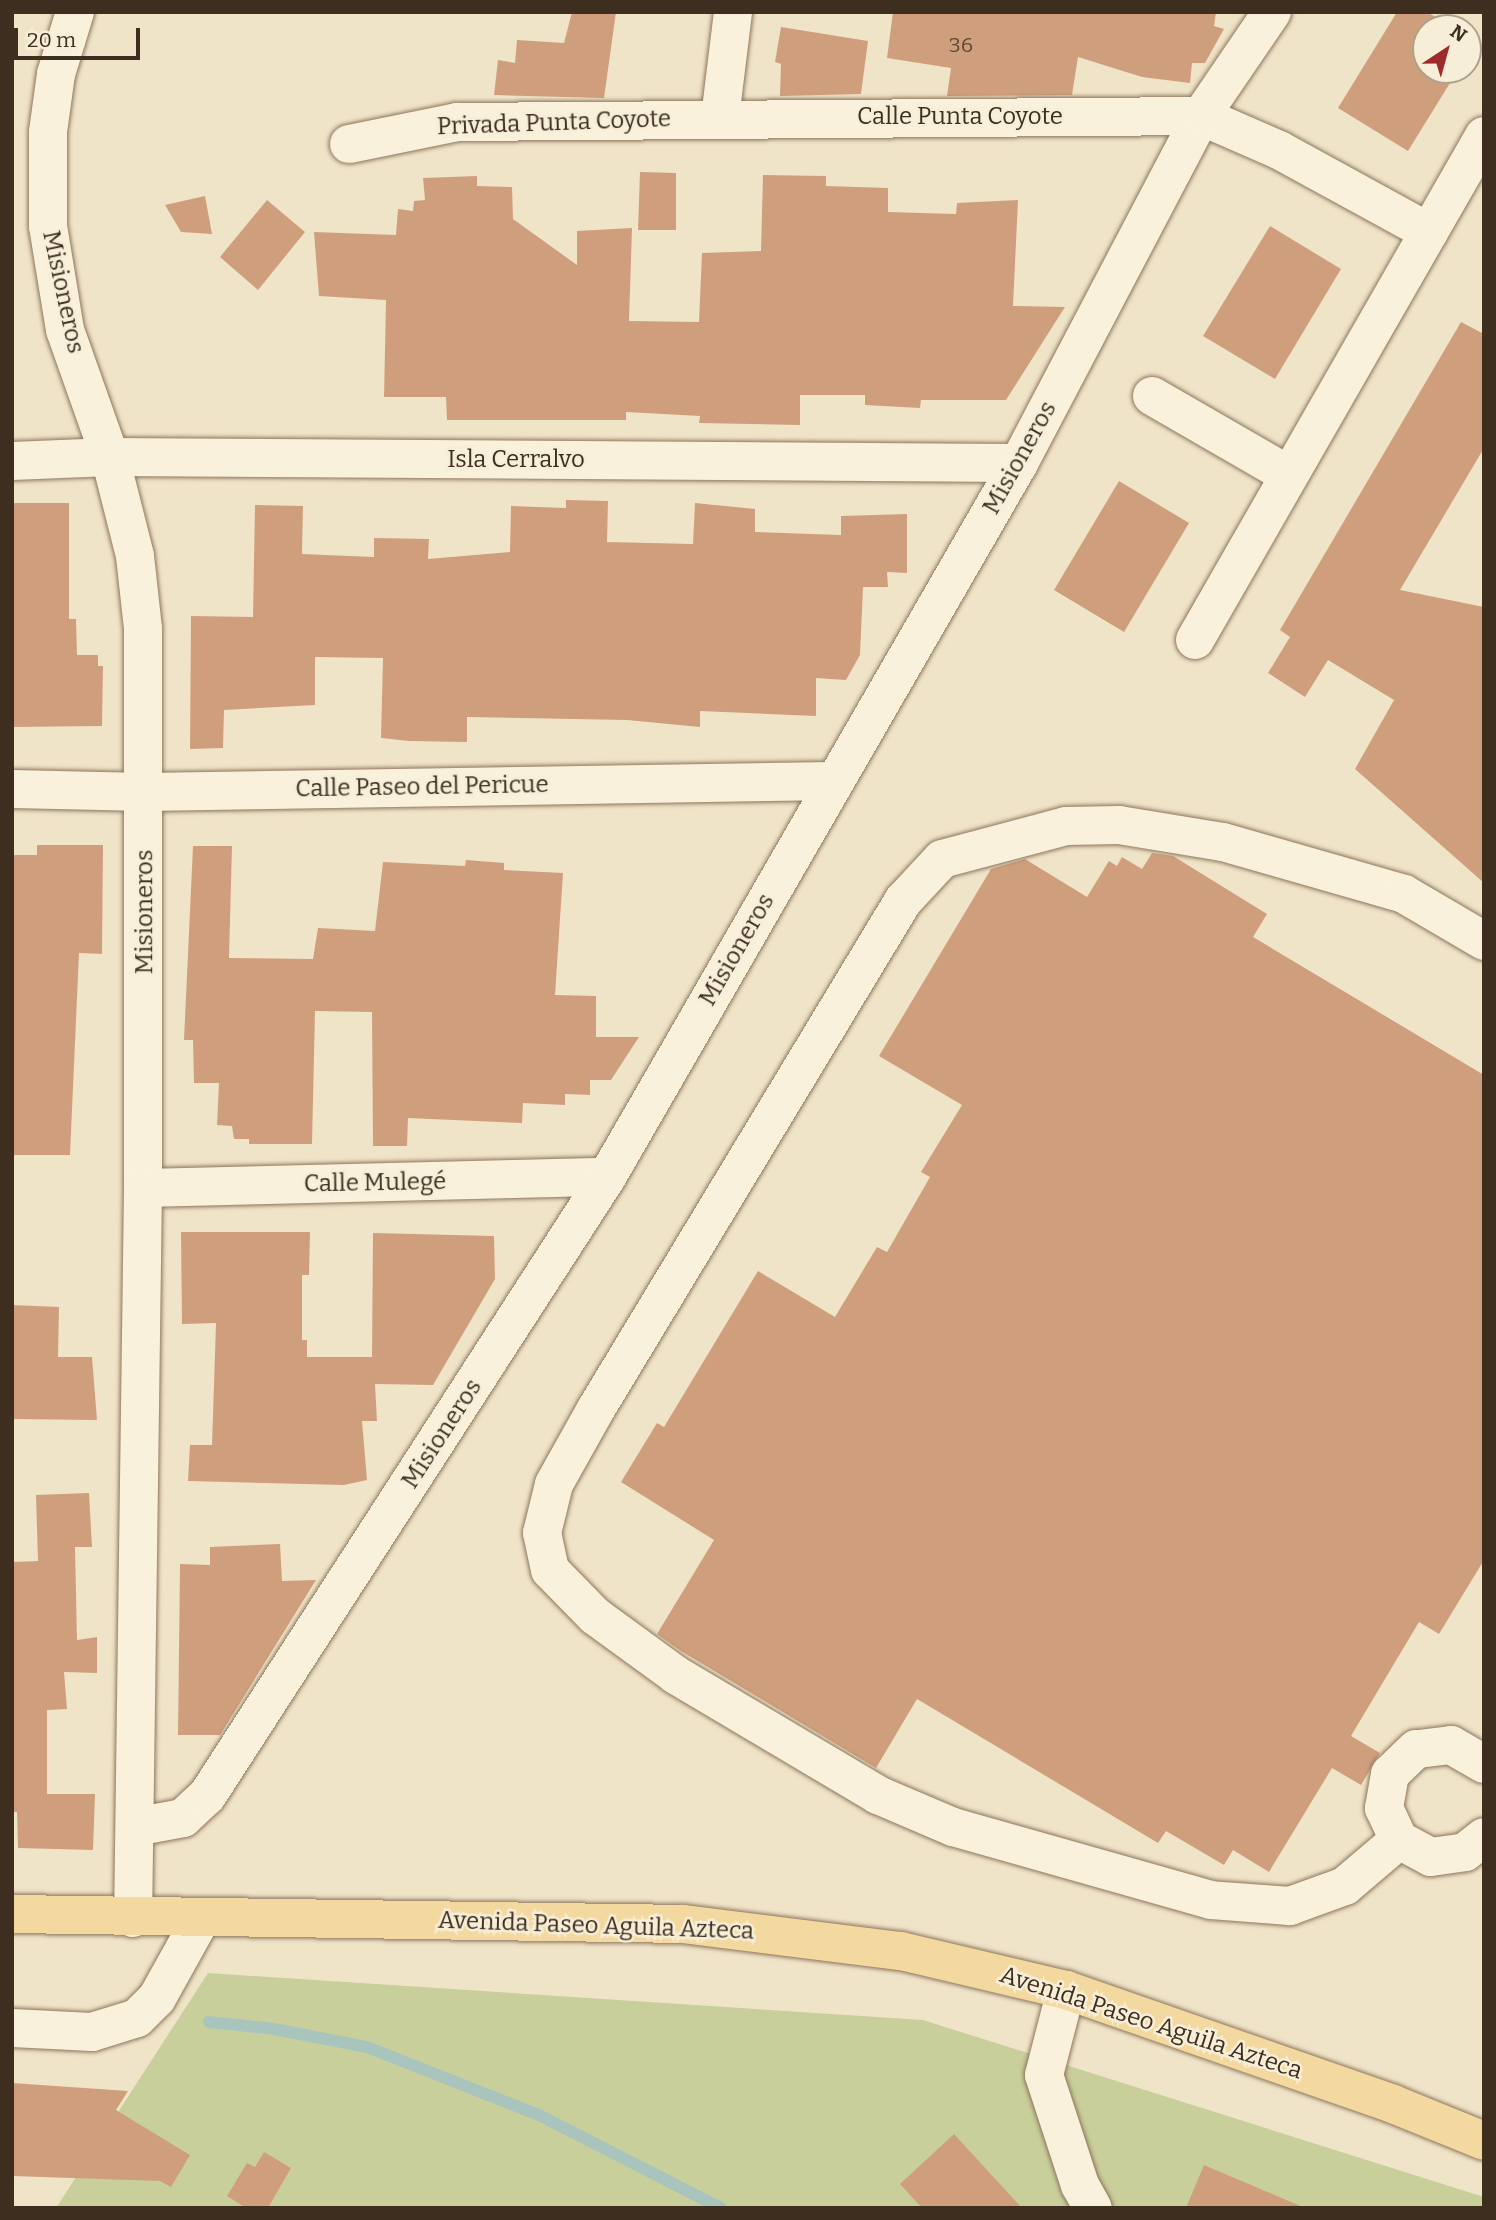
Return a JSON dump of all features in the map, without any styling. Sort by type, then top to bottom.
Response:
[{"type":"main road","name":"Avenida Paseo Aguila Azteca","points":[[12,1914],[133,1919],[697,1925],[901,1951],[1066,1990],[1393,2104],[1484,2141]]},
{"type":"street","name":"Misioneros","points":[[75,12],[56,74],[48,132],[48,226],[65,330],[110,457],[135,556],[143,629],[143,1188],[133,1919]]},
{"type":"street","points":[[720,118],[733,12]]},
{"type":"street","name":"Misioneros","points":[[135,1827],[183,1818],[207,1796],[233,1760],[607,1177],[832,781],[1019,463],[1200,116],[1272,12]]},
{"type":"street","points":[[1200,116],[1290,156],[1429,232]]},
{"type":"street","name":"Calle Punta Coyote","points":[[720,118],[1200,116]]},
{"type":"street","name":"Privada Punta Coyote","points":[[349,144],[457,122],[720,118]]},
{"type":"street","points":[[1195,639],[1484,136]]},
{"type":"street","points":[[1152,396],[1289,475]]},
{"type":"street","name":"Isla Cerralvo","points":[[12,461],[110,457],[1019,463]]},
{"type":"street","name":"Calle Paseo del Pericue","points":[[12,789],[145,792],[832,781]]},
{"type":"street","points":[[1399,1840],[1345,1886],[1290,1906],[1211,1900],[953,1827],[878,1795],[666,1667],[595,1616],[550,1570],[542,1533],[554,1484],[596,1409],[903,901],[942,859],[1066,826],[1119,825],[1223,842],[1404,894],[1484,940]]},
{"type":"street","name":"Calle Mulegé","points":[[143,1188],[607,1177]]},
{"type":"street","points":[[1478,1746],[1433,1744],[1401,1759],[1384,1790],[1389,1825],[1399,1840],[1431,1857],[1465,1852],[1483,1841]]},
{"type":"street","points":[[12,2028],[92,2032],[137,2018],[157,1998],[201,1919]]},
{"type":"street","points":[[1066,1990],[1044,2075],[1080,2185],[1093,2208]]},
{"type":"green space","points":[[208,1973],[923,2020],[1484,2197],[1484,2208],[56,2208]]},
{"type":"building","points":[[572,12],[616,12],[604,98],[494,95],[498,60],[515,63],[517,40],[564,43]]},
{"type":"building","points":[[893,12],[1216,12],[1214,26],[1224,29],[1205,63],[1192,63],[1190,83],[1142,77],[1078,57],[1072,95],[947,96],[951,68],[887,58]]},
{"type":"building","points":[[1397,12],[1430,14],[1412,14],[1412,84],[1449,84],[1408,151],[1338,108]]},
{"type":"building","points":[[781,27],[868,41],[861,94],[780,96],[781,64],[775,62]]},
{"type":"building","points":[[640,172],[676,173],[676,230],[638,230]]},
{"type":"building","points":[[763,175],[826,176],[826,186],[888,188],[888,212],[956,214],[957,203],[1018,200],[1013,306],[1065,307],[1006,400],[921,400],[920,408],[865,405],[865,395],[800,395],[800,425],[699,423],[700,416],[626,412],[626,420],[447,420],[446,397],[384,397],[386,300],[319,296],[314,232],[396,235],[398,209],[413,211],[414,201],[425,200],[423,178],[477,176],[477,186],[512,187],[513,219],[577,265],[577,231],[632,228],[629,321],[699,322],[702,253],[761,251]]},
{"type":"building","points":[[205,196],[212,234],[181,232],[165,205]]},
{"type":"building","points":[[267,200],[305,232],[258,290],[220,257]]},
{"type":"building","points":[[1270,226],[1341,269],[1275,379],[1203,336]]},
{"type":"building","points":[[1461,322],[1484,334],[1484,448],[1400,590],[1484,607],[1484,883],[1355,769],[1394,700],[1328,660],[1305,697],[1268,673],[1290,637],[1280,630]]},
{"type":"building","points":[[1119,481],[1189,523],[1124,632],[1054,590]]},
{"type":"building","points":[[566,500],[608,501],[607,542],[693,544],[695,503],[755,509],[755,532],[841,535],[841,516],[907,514],[907,573],[887,572],[888,587],[863,587],[860,655],[846,680],[816,678],[816,716],[700,711],[700,727],[627,720],[467,717],[467,742],[381,738],[383,658],[315,657],[315,705],[224,710],[223,748],[190,749],[191,616],[253,617],[255,505],[303,506],[302,554],[374,557],[374,538],[429,539],[428,559],[510,552],[511,506],[566,508]]},
{"type":"building","points":[[12,503],[69,503],[69,619],[76,619],[77,655],[98,655],[98,666],[103,666],[102,726],[12,727]]},
{"type":"building","points":[[37,845],[103,845],[102,954],[79,953],[70,1155],[12,1155],[12,855],[37,855]]},
{"type":"building","points":[[193,846],[232,846],[229,958],[313,959],[318,928],[375,931],[383,862],[465,866],[466,860],[504,863],[504,870],[563,873],[555,995],[596,996],[596,1037],[639,1037],[611,1080],[590,1080],[590,1095],[565,1094],[565,1105],[523,1103],[522,1123],[408,1118],[407,1146],[373,1146],[372,1012],[315,1011],[312,1144],[249,1144],[249,1139],[234,1139],[232,1126],[217,1125],[219,1083],[194,1083],[193,1040],[184,1040]]},
{"type":"building","points":[[1152,853],[1173,856],[1267,914],[1253,937],[1484,1075],[1484,1560],[1439,1634],[1419,1622],[1351,1736],[1380,1753],[1361,1785],[1332,1768],[1269,1872],[1233,1850],[1224,1865],[1166,1831],[1158,1843],[917,1699],[876,1768],[681,1651],[657,1634],[714,1540],[621,1482],[657,1423],[664,1427],[758,1271],[835,1317],[877,1247],[887,1252],[930,1177],[921,1172],[962,1105],[879,1056],[991,869],[1025,859],[1087,897],[1109,861],[1117,866],[1122,857],[1142,869]]},
{"type":"building","points":[[181,1232],[310,1232],[309,1275],[302,1275],[302,1340],[307,1340],[307,1357],[372,1357],[373,1233],[494,1236],[495,1279],[433,1385],[375,1384],[377,1421],[362,1421],[367,1480],[344,1485],[188,1481],[190,1445],[212,1445],[216,1323],[182,1324]]},
{"type":"building","points":[[12,1305],[59,1307],[58,1357],[92,1357],[97,1420],[12,1419]]},
{"type":"building","points":[[89,1493],[92,1547],[75,1547],[77,1640],[97,1637],[97,1673],[64,1672],[67,1709],[47,1710],[47,1794],[95,1794],[93,1850],[18,1848],[17,1812],[12,1812],[12,1562],[38,1561],[36,1495]]},
{"type":"building","points":[[280,1544],[282,1581],[316,1580],[220,1735],[178,1735],[180,1564],[210,1565],[210,1547]]},
{"type":"building","points":[[12,2083],[128,2091],[116,2110],[190,2155],[171,2187],[160,2181],[12,2176]]},
{"type":"building","points":[[954,2134],[1022,2208],[922,2208],[900,2184]]},
{"type":"building","points":[[264,2152],[291,2168],[268,2208],[246,2208],[227,2196],[247,2163],[255,2167]]},
{"type":"building","points":[[1204,2165],[1305,2208],[1186,2208]]},
{"type":"waterway","points":[[209,2022],[274,2029],[367,2047],[539,2115],[721,2208]]}]
